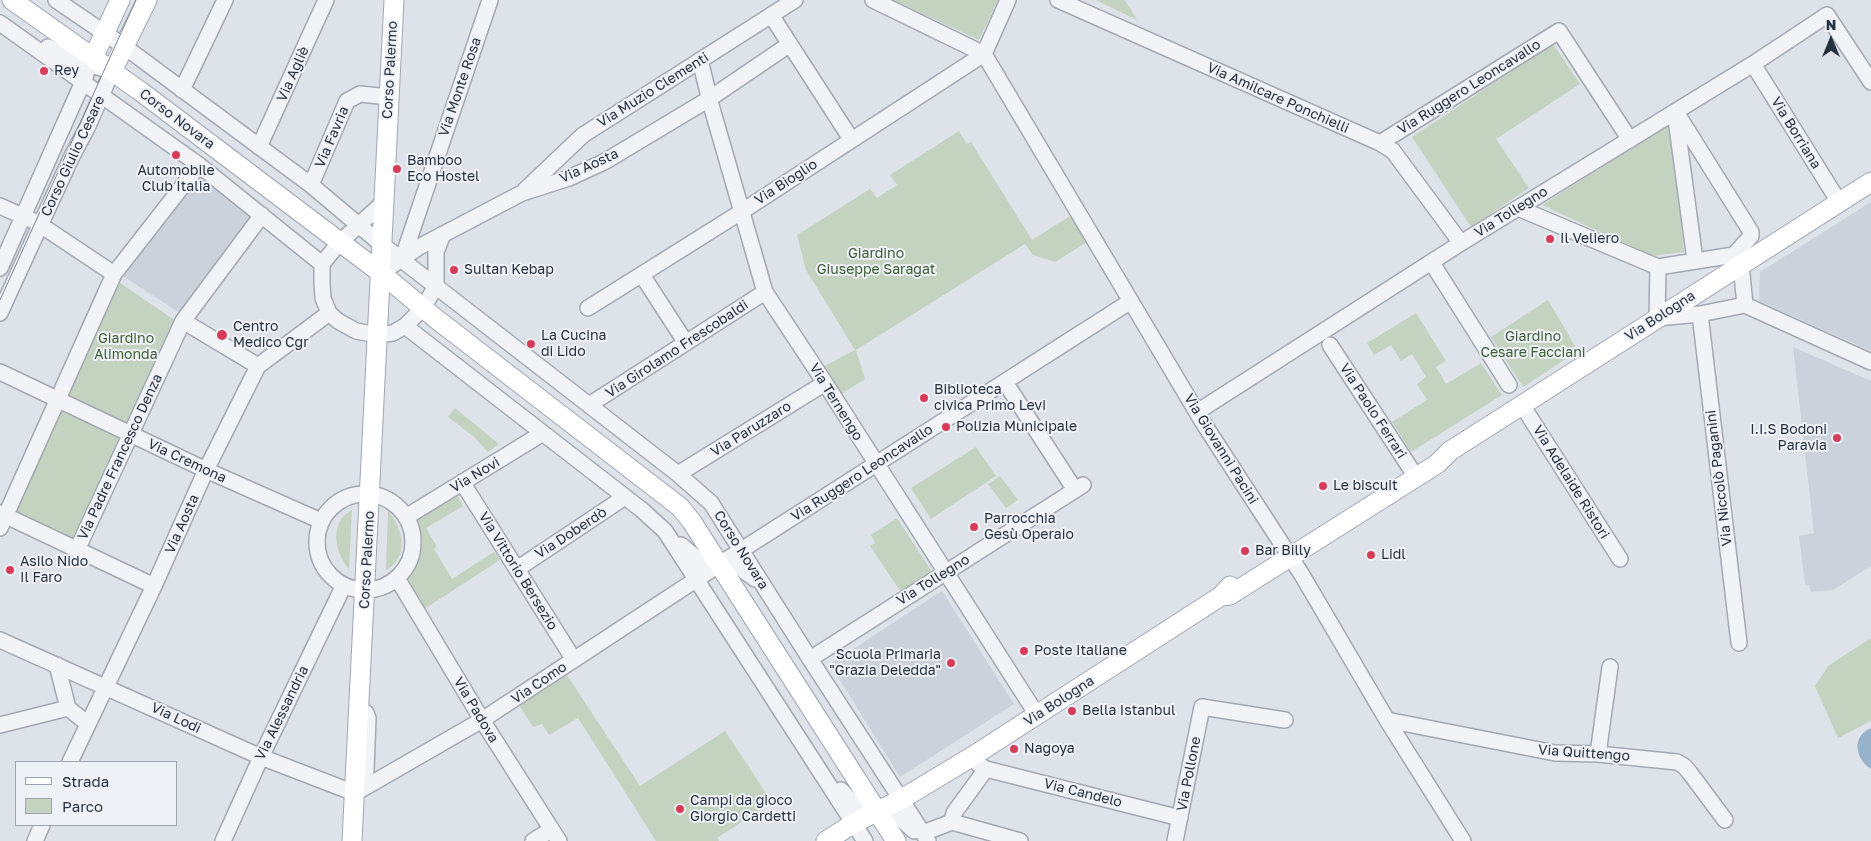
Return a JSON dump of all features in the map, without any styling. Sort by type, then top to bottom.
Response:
[{"type":"main road","name":"Corso Novara","points":[[12,0],[91,62],[112,71],[381,273],[423,308],[680,507],[692,522],[896,841]]},
{"type":"main road","name":"Corso Giulio Cesare","points":[[91,62],[120,0]]},
{"type":"main road","name":"Corso Giulio Cesare","points":[[112,71],[147,0]]},
{"type":"main road","name":"Corso Palermo","points":[[352,841],[366,590],[392,1]]},
{"type":"main road","name":"Via Bologna","points":[[826,841],[854,823],[979,762],[1037,716],[1221,596],[1227,588],[1288,554],[1413,474],[1433,456],[1450,451],[1522,405],[1657,318],[1738,260],[1871,182]]},
{"type":"street","name":"Corso Novara","points":[[56,0],[125,47],[311,186],[382,245],[678,474],[711,503],[925,838]]},
{"type":"street","points":[[104,34],[108,0]]},
{"type":"street","points":[[182,90],[225,0]]},
{"type":"street","name":"Via Agliè","points":[[260,147],[326,0]]},
{"type":"street","name":"Via Monte Rosa","points":[[402,260],[490,0]]},
{"type":"street","name":"Via Muzio Clementi","points":[[522,193],[583,135],[795,0]]},
{"type":"street","points":[[873,0],[984,54],[1008,0]]},
{"type":"street","name":"Via Amilcare Ponchielli","points":[[1058,0],[1380,143],[1392,151],[1461,243]]},
{"type":"street","points":[[771,15],[851,139]]},
{"type":"street","name":"Via Tollegno","points":[[1197,412],[1461,243],[1676,112],[1827,15],[1871,82]]},
{"type":"street","name":"Corso Novara","points":[[0,23],[199,166],[322,264]]},
{"type":"street","name":"Via Ruggero Leoncavallo","points":[[1380,143],[1559,31],[1630,140]]},
{"type":"street","points":[[14,34],[41,42],[58,54],[91,62]]},
{"type":"street","name":"Via Aosta","points":[[381,273],[419,247],[522,193],[569,178],[604,162],[709,99],[790,44]]},
{"type":"street","name":"Via Bioglio","points":[[588,308],[741,212],[984,54]]},
{"type":"street","name":"Via Giovanni Pacini","points":[[984,54],[1197,412],[1329,619],[1388,720],[1463,841]]},
{"type":"street","name":"Via Ternengo","points":[[700,60],[709,99],[764,292],[825,383],[1037,716]]},
{"type":"street","name":"Corso Giulio Cesare","points":[[0,313],[32,220],[42,170],[91,62]]},
{"type":"street","name":"Via Borriana","points":[[1753,64],[1839,202]]},
{"type":"street","name":"Corso Giulio Cesare","points":[[0,268],[32,220],[101,96],[112,71]]},
{"type":"street","name":"Via Favria","points":[[311,186],[347,101],[360,94],[389,98]]},
{"type":"street","points":[[1676,112],[1750,232],[1751,236],[1738,260],[1745,305]]},
{"type":"street","points":[[1676,112],[1695,260]]},
{"type":"street","points":[[154,586],[77,550],[2,519],[114,274],[199,166]]},
{"type":"street","points":[[0,206],[32,220],[114,274]]},
{"type":"street","points":[[1518,208],[1658,267],[1695,260],[1738,260]]},
{"type":"street","points":[[384,210],[358,226],[339,243],[322,264],[324,298],[329,314],[356,331],[377,340],[405,326],[423,308],[436,286],[436,252],[443,234]]},
{"type":"street","name":"Via Padre Francesco Denza","points":[[77,550],[183,321],[262,215]]},
{"type":"street","points":[[1432,263],[1509,385]]},
{"type":"street","points":[[1658,267],[1657,318],[1700,314],[1745,305],[1871,362]]},
{"type":"street","points":[[642,275],[686,343]]},
{"type":"street","name":"Via Girolamo Frescobaldi","points":[[589,405],[764,292]]},
{"type":"street","name":"Via Ruggero Leoncavallo","points":[[719,565],[1131,301]]},
{"type":"street","name":"Via Aosta","points":[[70,761],[154,586],[206,470],[258,366],[329,314]]},
{"type":"street","name":"Via Niccolò Paganini","points":[[1700,314],[1739,642]]},
{"type":"street","points":[[183,321],[258,366]]},
{"type":"street","points":[[405,326],[625,497],[701,562],[737,566],[763,585]]},
{"type":"street","name":"Via Paolo Ferrari","points":[[1330,345],[1413,474]]},
{"type":"street","name":"Via Cremona","points":[[0,372],[206,470],[321,521]]},
{"type":"street","name":"Via Tollegno","points":[[810,659],[1079,488],[1005,382]]},
{"type":"street","name":"Via Paruzzaro","points":[[678,474],[825,383]]},
{"type":"street","name":"Via Adelaide Ristori","points":[[1522,405],[1620,559]]},
{"type":"street","name":"Via Novi","points":[[406,517],[543,433]]},
{"type":"street","name":"Via Vittorio Bersezio","points":[[462,482],[574,660]]},
{"type":"street","points":[[357,494],[370,494],[390,501],[406,517],[412,532],[413,543],[408,564],[397,578],[379,588],[366,590],[344,585],[329,574],[319,557],[317,538],[321,521],[330,509],[345,498],[357,494]]},
{"type":"street","name":"Via Doberdò","points":[[517,569],[625,497]]},
{"type":"street","points":[[665,530],[865,841]]},
{"type":"street","name":"Via Como","points":[[355,787],[482,720],[719,565]]},
{"type":"street","name":"Via Padova","points":[[397,578],[482,720],[555,835]]},
{"type":"street","name":"Via Alessandria","points":[[223,841],[261,757],[344,585]]},
{"type":"street","name":"Via Lodi","points":[[0,640],[261,757],[355,787]]},
{"type":"street","points":[[57,665],[68,708],[88,724]]},
{"type":"street","points":[[1598,754],[1610,667]]},
{"type":"street","name":"Via Pollone","points":[[1175,841],[1202,707],[1285,720]]},
{"type":"street","points":[[0,725],[68,708]]},
{"type":"street","name":"Via Quittengo","points":[[1388,720],[1555,753],[1598,754],[1677,762],[1690,773],[1725,820]]},
{"type":"street","name":"Via Candelo","points":[[979,762],[1180,818]]},
{"type":"street","name":"Via Bologna","points":[[952,822],[954,813],[979,762]]},
{"type":"street","points":[[820,770],[855,805],[902,819],[925,838],[952,822],[1020,841]]},
{"type":"street","points":[[35,841],[42,826]]},
{"type":"street","points":[[533,841],[555,835]]},
{"type":"shaded area","points":[[199,170],[258,216],[183,315],[118,273]]},
{"type":"shaded area","points":[[1871,202],[1871,351],[1759,301],[1760,272]]},
{"type":"shaded area","name":"I.I.S Bodoni Paravia","points":[[1793,347],[1871,381],[1871,566],[1833,590],[1811,592],[1809,585],[1805,584],[1799,536],[1814,533]]},
{"type":"shaded area","name":"Scuola Primaria \"Grazia Deledda\"","points":[[942,591],[1014,704],[900,777],[830,664]]},
{"type":"green space","points":[[893,0],[998,0],[979,40]]},
{"type":"green space","points":[[1096,0],[1125,0],[1137,20]]},
{"type":"green space","points":[[1553,44],[1580,84],[1496,139],[1529,188],[1471,227],[1412,137]]},
{"type":"green space","points":[[1671,123],[1684,252],[1652,256],[1542,205]]},
{"type":"green space","name":"Giardino Giuseppe Saragat","points":[[959,131],[967,144],[971,142],[1032,240],[1070,216],[1087,242],[1055,262],[1033,255],[1025,244],[856,350],[865,379],[841,394],[823,367],[855,350],[806,270],[797,235],[870,189],[877,198],[897,185],[890,175]]},
{"type":"green space","name":"Giardino Alimonda","points":[[116,280],[177,322],[76,544],[11,514]]},
{"type":"green space","name":"Giardino Cesare Facciani","points":[[1548,300],[1578,351],[1523,387],[1491,337]]},
{"type":"green space","points":[[1416,313],[1446,361],[1436,367],[1446,384],[1481,363],[1502,395],[1411,452],[1392,422],[1427,400],[1417,384],[1426,377],[1412,354],[1401,361],[1391,345],[1374,355],[1367,343]]},
{"type":"green space","points":[[455,408],[499,444],[488,452],[473,436],[448,417]]},
{"type":"green space","points":[[976,447],[996,476],[931,519],[911,488]]},
{"type":"green space","points":[[1000,476],[1018,500],[1006,508],[988,484]]},
{"type":"green space","points":[[456,493],[463,506],[426,528],[437,547],[434,549],[452,579],[494,552],[500,560],[421,611],[401,579],[408,574],[417,560],[419,543],[415,518]]},
{"type":"green space","points":[[352,510],[349,569],[340,554],[336,538],[339,522]]},
{"type":"green space","points":[[388,511],[397,526],[402,542],[399,558],[386,570]]},
{"type":"green space","points":[[897,518],[932,572],[901,592],[870,546],[875,543],[871,535]]},
{"type":"green space","points":[[1871,638],[1871,721],[1838,738],[1815,686],[1828,666]]},
{"type":"green space","points":[[565,672],[640,786],[725,731],[772,802],[717,838],[719,841],[656,841],[578,718],[549,735],[542,724],[533,727],[517,702]]},
{"type":"water","points":[[1871,728],[1871,769],[1861,760],[1858,742],[1860,736]]},
{"type":"tram line","points":[[0,300],[136,0]]},
{"type":"place","name":"Rey","points":[[44,71]]},
{"type":"place","name":"Automobile Club Italia","points":[[176,155]]},
{"type":"place","name":"Bamboo Eco Hostel","points":[[397,169]]},
{"type":"place","name":"Il Veliero","points":[[1550,239]]},
{"type":"place","name":"Sultan Kebap","points":[[454,270]]},
{"type":"place","name":"Centro Medico Cgr","points":[[222,335]]},
{"type":"place","name":"La Cucina di Lido","points":[[531,344]]},
{"type":"place","name":"Biblioteca civica Primo Levi","points":[[924,398]]},
{"type":"place","name":"Polizia Municipale","points":[[946,427]]},
{"type":"place","name":"I.I.S Bodoni Paravia","points":[[1837,438]]},
{"type":"place","name":"Le biscuit","points":[[1323,486]]},
{"type":"place","name":"Parrocchia Gesù Operaio","points":[[974,527]]},
{"type":"place","name":"Bar Billy","points":[[1245,551]]},
{"type":"place","name":"Lidl","points":[[1371,555]]},
{"type":"place","name":"Asilo Nido Il Faro","points":[[10,570]]},
{"type":"place","name":"Poste Italiane","points":[[1024,651]]},
{"type":"place","name":"Scuola Primaria \"Grazia Deledda\"","points":[[951,663]]},
{"type":"place","name":"Bella Istanbul","points":[[1072,711]]},
{"type":"place","name":"Nagoya","points":[[1014,749]]},
{"type":"place","name":"Campi da gioco Giorgio Cardetti","points":[[680,809]]}]
